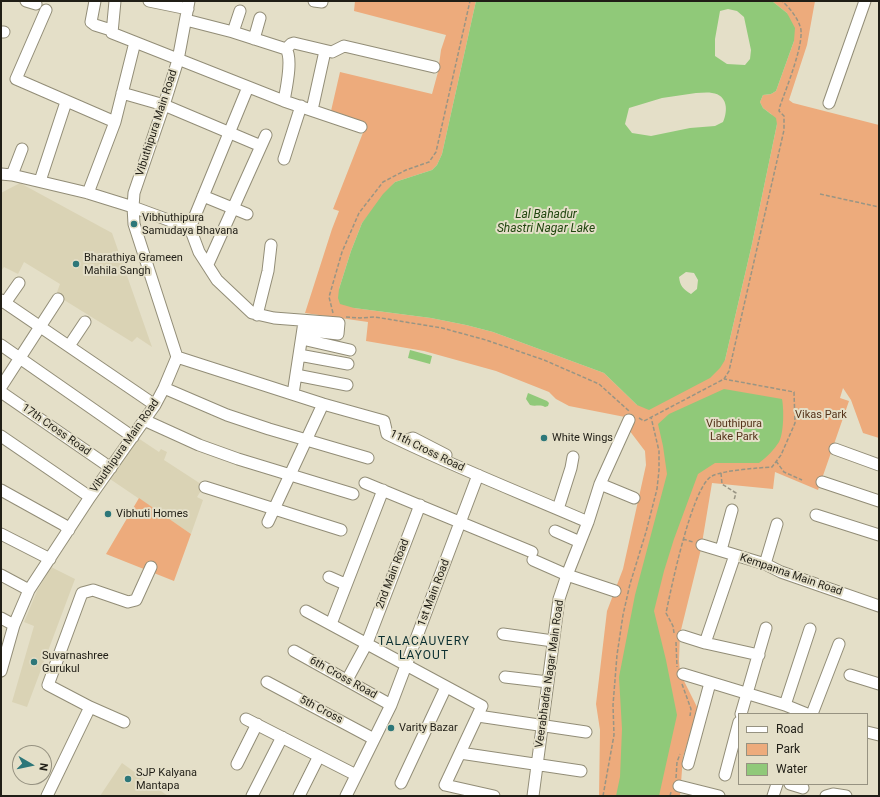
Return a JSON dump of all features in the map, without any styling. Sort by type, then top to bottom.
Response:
[{"type":"street","points":[[95,1],[91,22],[95,25],[111,30],[112,33],[178,60],[284,101],[361,127]]},
{"type":"street","points":[[111,30],[116,1]]},
{"type":"street","points":[[149,1],[188,10],[233,32],[286,50],[288,52],[289,61],[284,101]]},
{"type":"street","points":[[829,103],[865,1]]},
{"type":"street","points":[[36,5],[16,79],[115,122]]},
{"type":"street","name":"Vibuthipura Main Road","points":[[1,671],[4,654],[14,625],[29,590],[90,497],[155,405],[177,357],[134,224],[133,207],[134,193],[178,60],[188,10]]},
{"type":"street","points":[[233,32],[240,11]]},
{"type":"street","points":[[254,39],[260,18]]},
{"type":"street","points":[[88,193],[115,122],[135,42]]},
{"type":"street","points":[[286,50],[291,44],[294,43],[334,52],[344,46],[434,67]]},
{"type":"street","points":[[312,110],[325,51]]},
{"type":"street","points":[[248,87],[190,228],[199,252],[217,280],[249,311],[258,315],[274,318],[350,350]]},
{"type":"street","points":[[122,94],[164,106],[261,146]]},
{"type":"street","points":[[40,181],[66,102]]},
{"type":"street","points":[[284,159],[301,106]]},
{"type":"street","points":[[208,264],[266,135]]},
{"type":"street","points":[[22,149],[6,175],[40,181],[88,193],[133,207],[190,228]]},
{"type":"street","points":[[203,196],[247,214]]},
{"type":"street","points":[[258,315],[268,271],[271,245]]},
{"type":"street","points":[[19,283],[3,302],[155,405]]},
{"type":"street","points":[[1,388],[58,299]]},
{"type":"street","points":[[69,346],[85,322]]},
{"type":"street","points":[[293,394],[303,330]]},
{"type":"street","points":[[1,345],[133,437]]},
{"type":"street","points":[[299,355],[348,364]]},
{"type":"street","name":"11th Cross Road","points":[[177,357],[323,404],[384,421],[387,434],[451,464],[588,522]]},
{"type":"street","points":[[296,375],[347,385]]},
{"type":"street","points":[[164,388],[227,415],[368,458]]},
{"type":"street","name":"17th Cross Road","points":[[1,392],[111,468]]},
{"type":"street","points":[[268,522],[323,404]]},
{"type":"street","name":"Veerabhadra Nagar Main Road","points":[[533,796],[559,599],[588,522],[600,484],[632,416]]},
{"type":"street","points":[[144,420],[199,445],[238,459],[353,494]]},
{"type":"street","points":[[2,440],[90,497]]},
{"type":"street","points":[[835,450],[879,465]]},
{"type":"street","points":[[558,509],[572,468],[573,457]]},
{"type":"street","name":"1st Main Road","points":[[346,796],[391,705],[478,475]]},
{"type":"street","points":[[822,482],[879,501]]},
{"type":"street","points":[[365,483],[461,523],[532,556],[567,575],[615,591]]},
{"type":"street","points":[[600,484],[634,498]]},
{"type":"street","points":[[205,487],[341,530]]},
{"type":"street","points":[[1,490],[64,525],[69,530]]},
{"type":"street","points":[[331,624],[382,490]]},
{"type":"street","name":"2nd Main Road","points":[[347,680],[367,644],[420,506]]},
{"type":"street","points":[[721,550],[732,510]]},
{"type":"street","points":[[816,515],[879,535]]},
{"type":"street","points":[[765,564],[777,524]]},
{"type":"street","points":[[555,531],[580,542]]},
{"type":"street","points":[[1,534],[50,559]]},
{"type":"street","name":"Kempanna Main Road","points":[[702,545],[765,564],[781,572],[879,606]]},
{"type":"street","points":[[705,643],[734,555]]},
{"type":"street","points":[[124,722],[90,707],[48,685],[82,593],[93,590],[128,602],[136,600],[151,567]]},
{"type":"street","points":[[1,575],[29,590]]},
{"type":"street","points":[[330,577],[345,584]]},
{"type":"street","points":[[306,611],[482,706],[445,785],[494,796]]},
{"type":"street","points":[[1,618],[14,625]]},
{"type":"street","points":[[741,713],[766,628]]},
{"type":"street","points":[[785,705],[810,629]]},
{"type":"street","points":[[503,634],[553,641]]},
{"type":"street","points":[[683,636],[705,643],[759,655]]},
{"type":"street","points":[[812,713],[839,644]]},
{"type":"street","name":"6th Cross Road","points":[[294,651],[391,705]]},
{"type":"street","points":[[683,674],[785,705],[800,713]]},
{"type":"street","points":[[850,675],[879,684]]},
{"type":"street","points":[[505,677],[548,682]]},
{"type":"street","name":"5th Cross","points":[[267,682],[374,739]]},
{"type":"street","points":[[688,764],[710,683]]},
{"type":"street","points":[[401,783],[446,687]]},
{"type":"street","points":[[47,796],[90,707]]},
{"type":"street","points":[[478,716],[586,732]]},
{"type":"street","points":[[246,719],[356,775]]},
{"type":"street","points":[[236,764],[257,724]]},
{"type":"street","points":[[725,775],[738,726]]},
{"type":"street","points":[[868,732],[879,735]]},
{"type":"street","points":[[252,796],[282,737]]},
{"type":"street","points":[[460,753],[581,771]]},
{"type":"street","points":[[299,796],[319,756]]},
{"type":"street","points":[[773,796],[777,785]]},
{"type":"street","points":[[793,785],[803,788]]},
{"type":"street","points":[[679,786],[719,796]]},
{"type":"street","points":[[826,796],[833,794],[846,796]]},
{"type":"path","points":[[336,315],[332,312],[329,297],[342,252],[359,213],[384,182],[406,170],[429,162],[436,152],[470,1]]},
{"type":"path","points":[[341,317],[375,318],[442,328],[486,340],[544,360],[598,384],[632,416],[644,421],[724,379],[729,371],[784,130],[784,116],[779,111],[780,106],[800,47],[801,27],[788,6],[782,1]]},
{"type":"path","points":[[820,194],[879,207]]},
{"type":"path","points":[[603,796],[614,735],[613,705],[617,655],[622,622],[630,584],[657,489],[659,451],[651,417]]},
{"type":"path","points":[[776,461],[784,472],[802,480]]},
{"type":"path","points":[[721,473],[722,484],[736,493],[732,510]]},
{"type":"shaded area","name":"Bharathiya Grameen Mahila Sangh","points":[[20,183],[112,233],[152,347],[137,337],[132,342],[56,295],[60,284],[24,262],[18,274],[4,267],[1,271],[1,193]]},
{"type":"shaded area","points":[[138,438],[159,452],[161,449],[167,452],[164,460],[204,486],[197,497],[203,500],[191,534],[110,479]]},
{"type":"shaded area","name":"Suvarnashree Gurukul","points":[[51,567],[75,579],[27,707],[12,702],[34,626],[24,622],[37,591]]},
{"type":"shaded area","name":"SJP Kalyana Mantapa","points":[[122,763],[168,796],[100,796]]},
{"type":"green space","name":"Vibuthipura Lake Park","points":[[355,1],[476,1],[442,154],[437,165],[432,170],[395,182],[362,223],[339,289],[354,308],[431,318],[493,332],[604,373],[637,405],[725,360],[752,244],[777,124],[771,114],[763,108],[760,102],[763,95],[771,94],[776,91],[794,41],[787,13],[772,1],[815,1],[807,45],[789,100],[793,103],[879,125],[879,438],[863,433],[851,400],[843,388],[840,398],[849,401],[818,490],[775,472],[773,489],[712,483],[701,549],[680,634],[680,673],[698,709],[683,757],[680,796],[599,796],[600,730],[596,704],[607,611],[623,569],[646,465],[645,451],[629,430],[625,417],[569,406],[556,399],[549,392],[496,371],[424,351],[366,341],[368,322],[305,313],[339,211],[333,209],[366,125],[331,111],[340,72],[432,94],[438,72],[441,50],[446,35],[354,11]]},
{"type":"green space","points":[[139,498],[191,534],[174,581],[106,554]]},
{"type":"water","name":"Lal Bahadur Shastri Nagar Lake","points":[[476,1],[772,1],[787,13],[795,28],[794,41],[776,91],[771,94],[763,95],[760,102],[763,108],[776,118],[777,124],[752,244],[725,360],[720,368],[710,378],[649,410],[637,405],[604,373],[493,332],[431,318],[354,308],[340,304],[338,298],[339,289],[362,223],[383,194],[395,182],[432,170],[437,165],[442,154]],"holes":[[[728,9],[737,11],[744,17],[751,50],[750,59],[745,65],[727,64],[715,56],[715,39],[720,11]],[[696,93],[717,94],[724,100],[726,109],[725,118],[723,122],[715,126],[690,128],[651,136],[632,133],[625,124],[629,108],[662,98]],[[686,272],[694,273],[698,280],[697,289],[691,294],[681,285],[679,277]]]},
{"type":"water","points":[[410,350],[432,356],[430,364],[408,358]]},
{"type":"water","points":[[724,389],[782,399],[783,421],[781,438],[773,451],[759,463],[715,463],[698,474],[674,539],[654,611],[677,715],[659,796],[616,796],[620,777],[622,729],[619,677],[635,595],[667,474],[658,424],[669,414]]},
{"type":"water","points":[[528,393],[547,401],[549,403],[548,406],[530,405],[526,399]]},
{"type":"place","name":"Vibhuthipura Samudaya Bhavana","points":[[134,224]]},
{"type":"place","name":"Bharathiya Grameen Mahila Sangh","points":[[76,264]]},
{"type":"place","name":"White Wings","points":[[544,438]]},
{"type":"place","name":"Vibhuti Homes","points":[[108,514]]},
{"type":"place","name":"Suvarnashree Gurukul","points":[[34,662]]},
{"type":"place","name":"Varity Bazar","points":[[391,728]]},
{"type":"place","name":"SJP Kalyana Mantapa","points":[[128,779]]},
{"type":"district","name":"TALACAUVERY LAYOUT","points":[[424,649]]},
{"type":"park label","name":"Vikas Park","points":[[821,415]]}]
